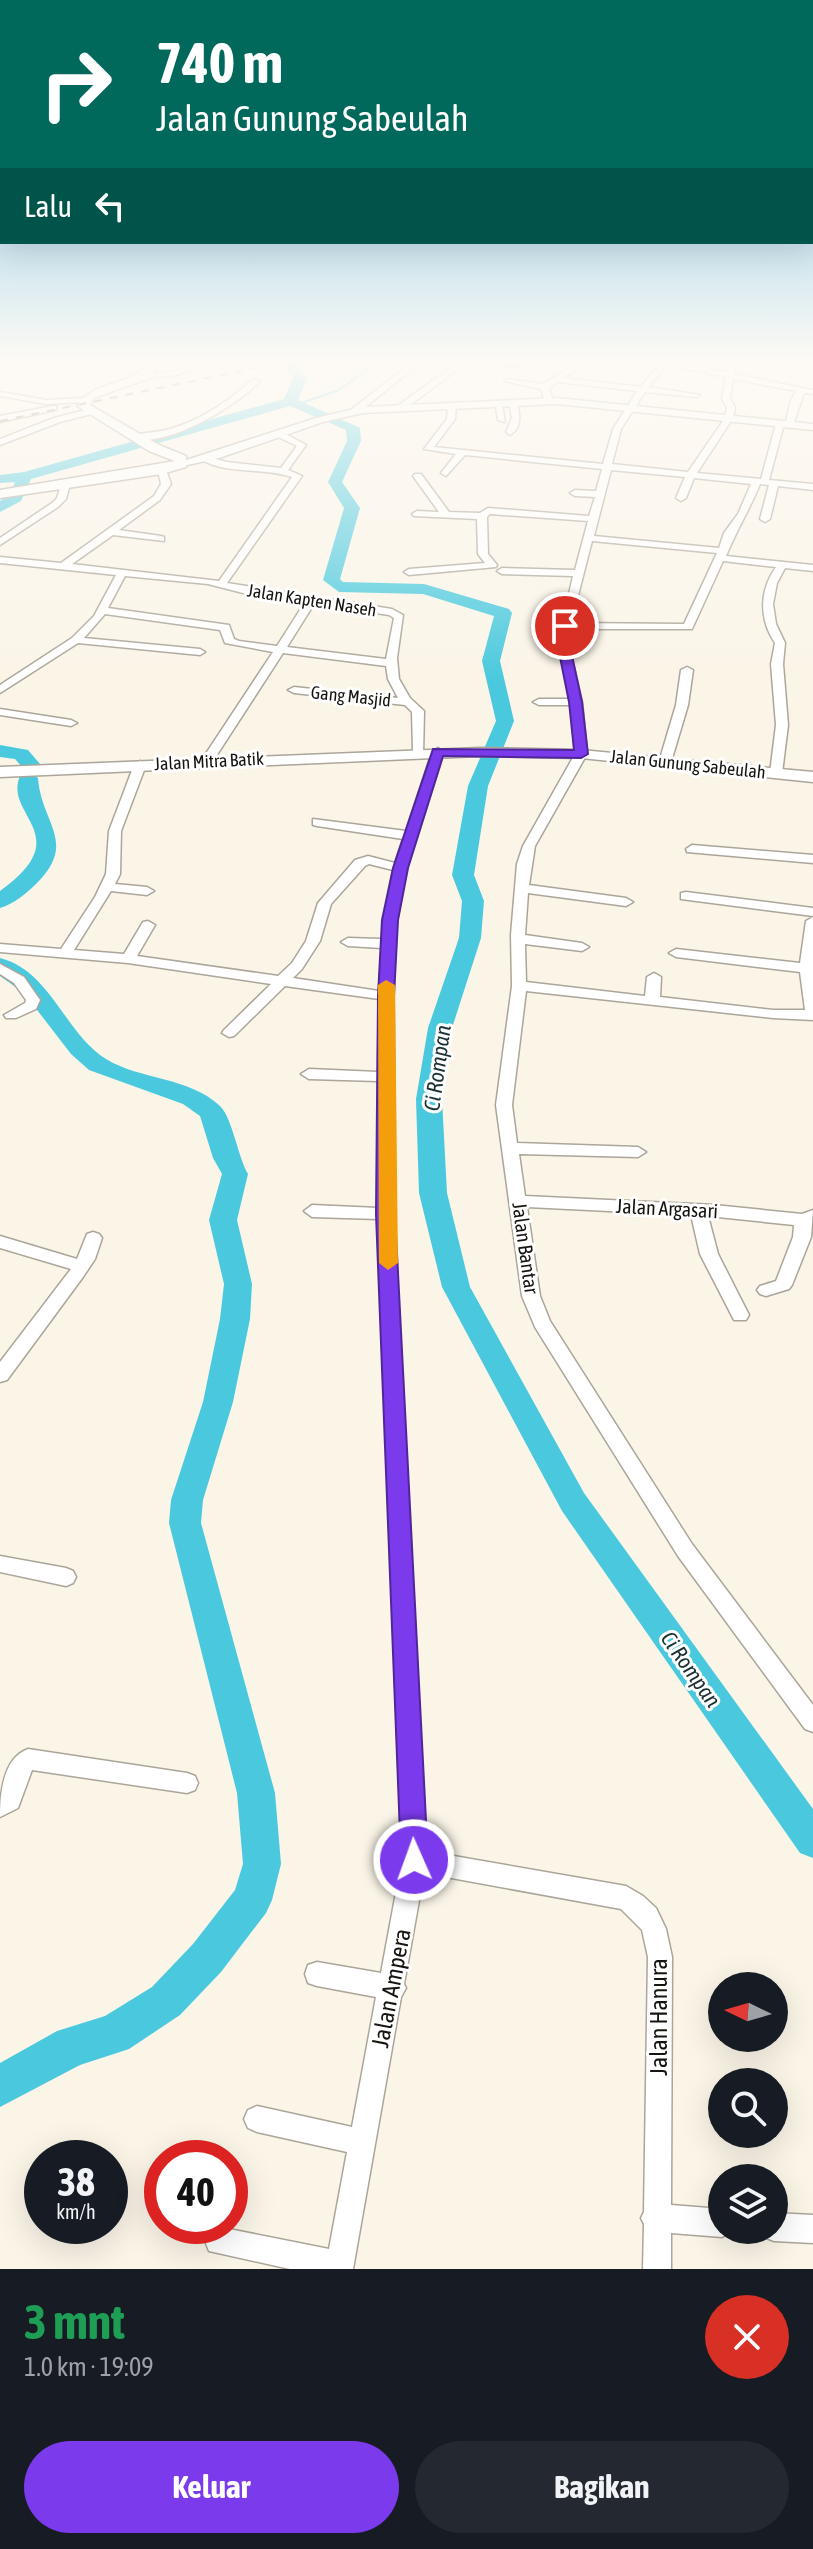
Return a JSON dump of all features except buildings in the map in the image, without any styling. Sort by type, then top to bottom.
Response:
[{"type":"highway","points":[[3,494],[132,469]]},
{"type":"main road","name":"Jalan Gunung Sabeulah","points":[[419,752],[581,754],[813,777]]},
{"type":"main road","name":"Jalan Mitra Batik","points":[[0,772],[419,752]]},
{"type":"street","points":[[65,565],[157,498],[166,484],[170,469]]},
{"type":"street","points":[[260,469],[283,471]]},
{"type":"street","points":[[446,473],[449,469]]},
{"type":"street","points":[[581,754],[576,702],[563,642],[606,469]]},
{"type":"street","points":[[615,469],[813,487]]},
{"type":"street","points":[[681,498],[695,469]]},
{"type":"street","points":[[565,626],[688,627],[729,533],[765,483],[770,469]]},
{"type":"street","name":"Jalan Kapten Naseh","points":[[222,583],[297,477],[283,471]]},
{"type":"street","points":[[418,476],[446,515]]},
{"type":"street","points":[[765,483],[765,519]]},
{"type":"street","points":[[0,542],[55,505],[61,499],[65,484]]},
{"type":"street","points":[[575,493],[601,494]]},
{"type":"street","points":[[417,514],[482,516],[488,511],[593,519]]},
{"type":"street","points":[[409,572],[492,565],[483,554],[482,516]]},
{"type":"street","points":[[114,532],[161,539]]},
{"type":"street","points":[[588,538],[813,568]]},
{"type":"street","name":"Jalan Kapten Naseh","points":[[0,560],[222,583],[247,591],[397,615],[390,674],[396,690],[418,711],[419,752]]},
{"type":"street","points":[[776,773],[782,725],[777,664],[779,641],[774,634],[767,601],[771,581],[782,565]]},
{"type":"street","points":[[502,571],[578,573]]},
{"type":"street","points":[[3,686],[76,640],[102,610],[122,572]]},
{"type":"street","points":[[207,761],[311,601]]},
{"type":"street","points":[[102,610],[225,627],[232,643],[391,663]]},
{"type":"street","points":[[76,640],[200,652]]},
{"type":"street","points":[[665,762],[682,705],[687,670]]},
{"type":"street","name":"Gang Masjid","points":[[294,690],[407,702]]},
{"type":"street","points":[[539,702],[576,702]]},
{"type":"street","points":[[0,712],[71,723]]},
{"type":"street","name":"Jalan Ampera","points":[[340,2267],[414,1860],[386,1214],[386,996],[390,920],[400,868],[438,752]]},
{"type":"street","name":"Jalan Bantar","points":[[581,754],[529,846],[520,888],[519,986],[504,1105],[531,1296],[553,1346],[685,1550],[813,1722]]},
{"type":"street","points":[[64,955],[113,874],[115,831],[140,765]]},
{"type":"street","points":[[317,822],[410,836]]},
{"type":"street","points":[[692,849],[813,859]]},
{"type":"street","points":[[229,1033],[281,982],[307,951],[325,903],[360,863],[368,860],[400,868]]},
{"type":"street","points":[[107,887],[147,891]]},
{"type":"street","points":[[520,888],[626,902]]},
{"type":"street","points":[[686,896],[813,912]]},
{"type":"street","points":[[519,986],[773,1014],[813,1015],[805,971],[813,921]]},
{"type":"street","points":[[128,959],[148,925]]},
{"type":"street","points":[[519,939],[582,947]]},
{"type":"street","points":[[348,942],[389,944]]},
{"type":"street","points":[[0,948],[128,959],[386,996]]},
{"type":"street","points":[[676,953],[805,971]]},
{"type":"street","points":[[0,968],[19,980],[33,1000],[31,1006],[11,1015]]},
{"type":"street","points":[[778,972],[805,971]]},
{"type":"street","points":[[652,1000],[654,977]]},
{"type":"street","points":[[309,1074],[386,1077]]},
{"type":"street","points":[[509,1148],[638,1152]]},
{"type":"street","name":"Jalan Argasari","points":[[519,1201],[810,1218]]},
{"type":"street","points":[[699,1210],[700,1230],[707,1255],[740,1315]]},
{"type":"street","points":[[312,1211],[386,1214]]},
{"type":"street","points":[[766,1290],[783,1285],[810,1218]]},
{"type":"street","points":[[0,1375],[81,1266],[93,1238]]},
{"type":"street","points":[[0,1242],[81,1266]]},
{"type":"street","points":[[0,1564],[66,1577]]},
{"type":"street","points":[[0,1806],[10,1800],[21,1765],[28,1759],[187,1783]]},
{"type":"street","name":"Jalan Hanura","points":[[414,1860],[626,1898],[642,1909],[654,1925],[660,1957],[655,2218],[657,2269]]},
{"type":"street","points":[[317,1974],[393,1988]]},
{"type":"street","points":[[257,2119],[361,2142]]},
{"type":"street","points":[[655,2218],[708,2222]]},
{"type":"street","points":[[788,2228],[813,2229]]},
{"type":"street","points":[[233,2244],[340,2267]]},
{"type":"waterway","points":[[25,476],[50,469]]},
{"type":"waterway","name":"Ci Rompan","points":[[341,469],[335,482],[352,508],[331,580],[339,587],[424,589],[503,613],[491,661],[505,721],[478,786],[463,875],[473,901],[470,938],[440,1028],[429,1099],[433,1193],[456,1287],[573,1502],[813,1840]]},
{"type":"waterway","points":[[0,479],[25,476]]},
{"type":"waterway","points":[[0,507],[16,498],[25,476]]},
{"type":"waterway","points":[[0,751],[21,754],[30,764]]},
{"type":"waterway","points":[[0,901],[27,881],[46,853],[45,832],[31,799],[28,778]]},
{"type":"waterway","points":[[0,965],[32,988],[80,1049],[98,1065],[192,1098],[212,1112],[226,1158],[235,1174],[223,1220],[238,1284],[235,1319],[218,1402],[187,1500],[185,1523],[256,1793],[262,1864],[252,1900],[207,1958],[166,2001],[114,2034],[72,2046],[0,2086]]},
{"type":"slow traffic","points":[[386,985],[388,1263]]},
{"type":"route","points":[[414,1860],[386,1214],[386,996],[390,920],[400,868],[438,752],[581,754],[576,702],[563,642],[565,626]]}]
